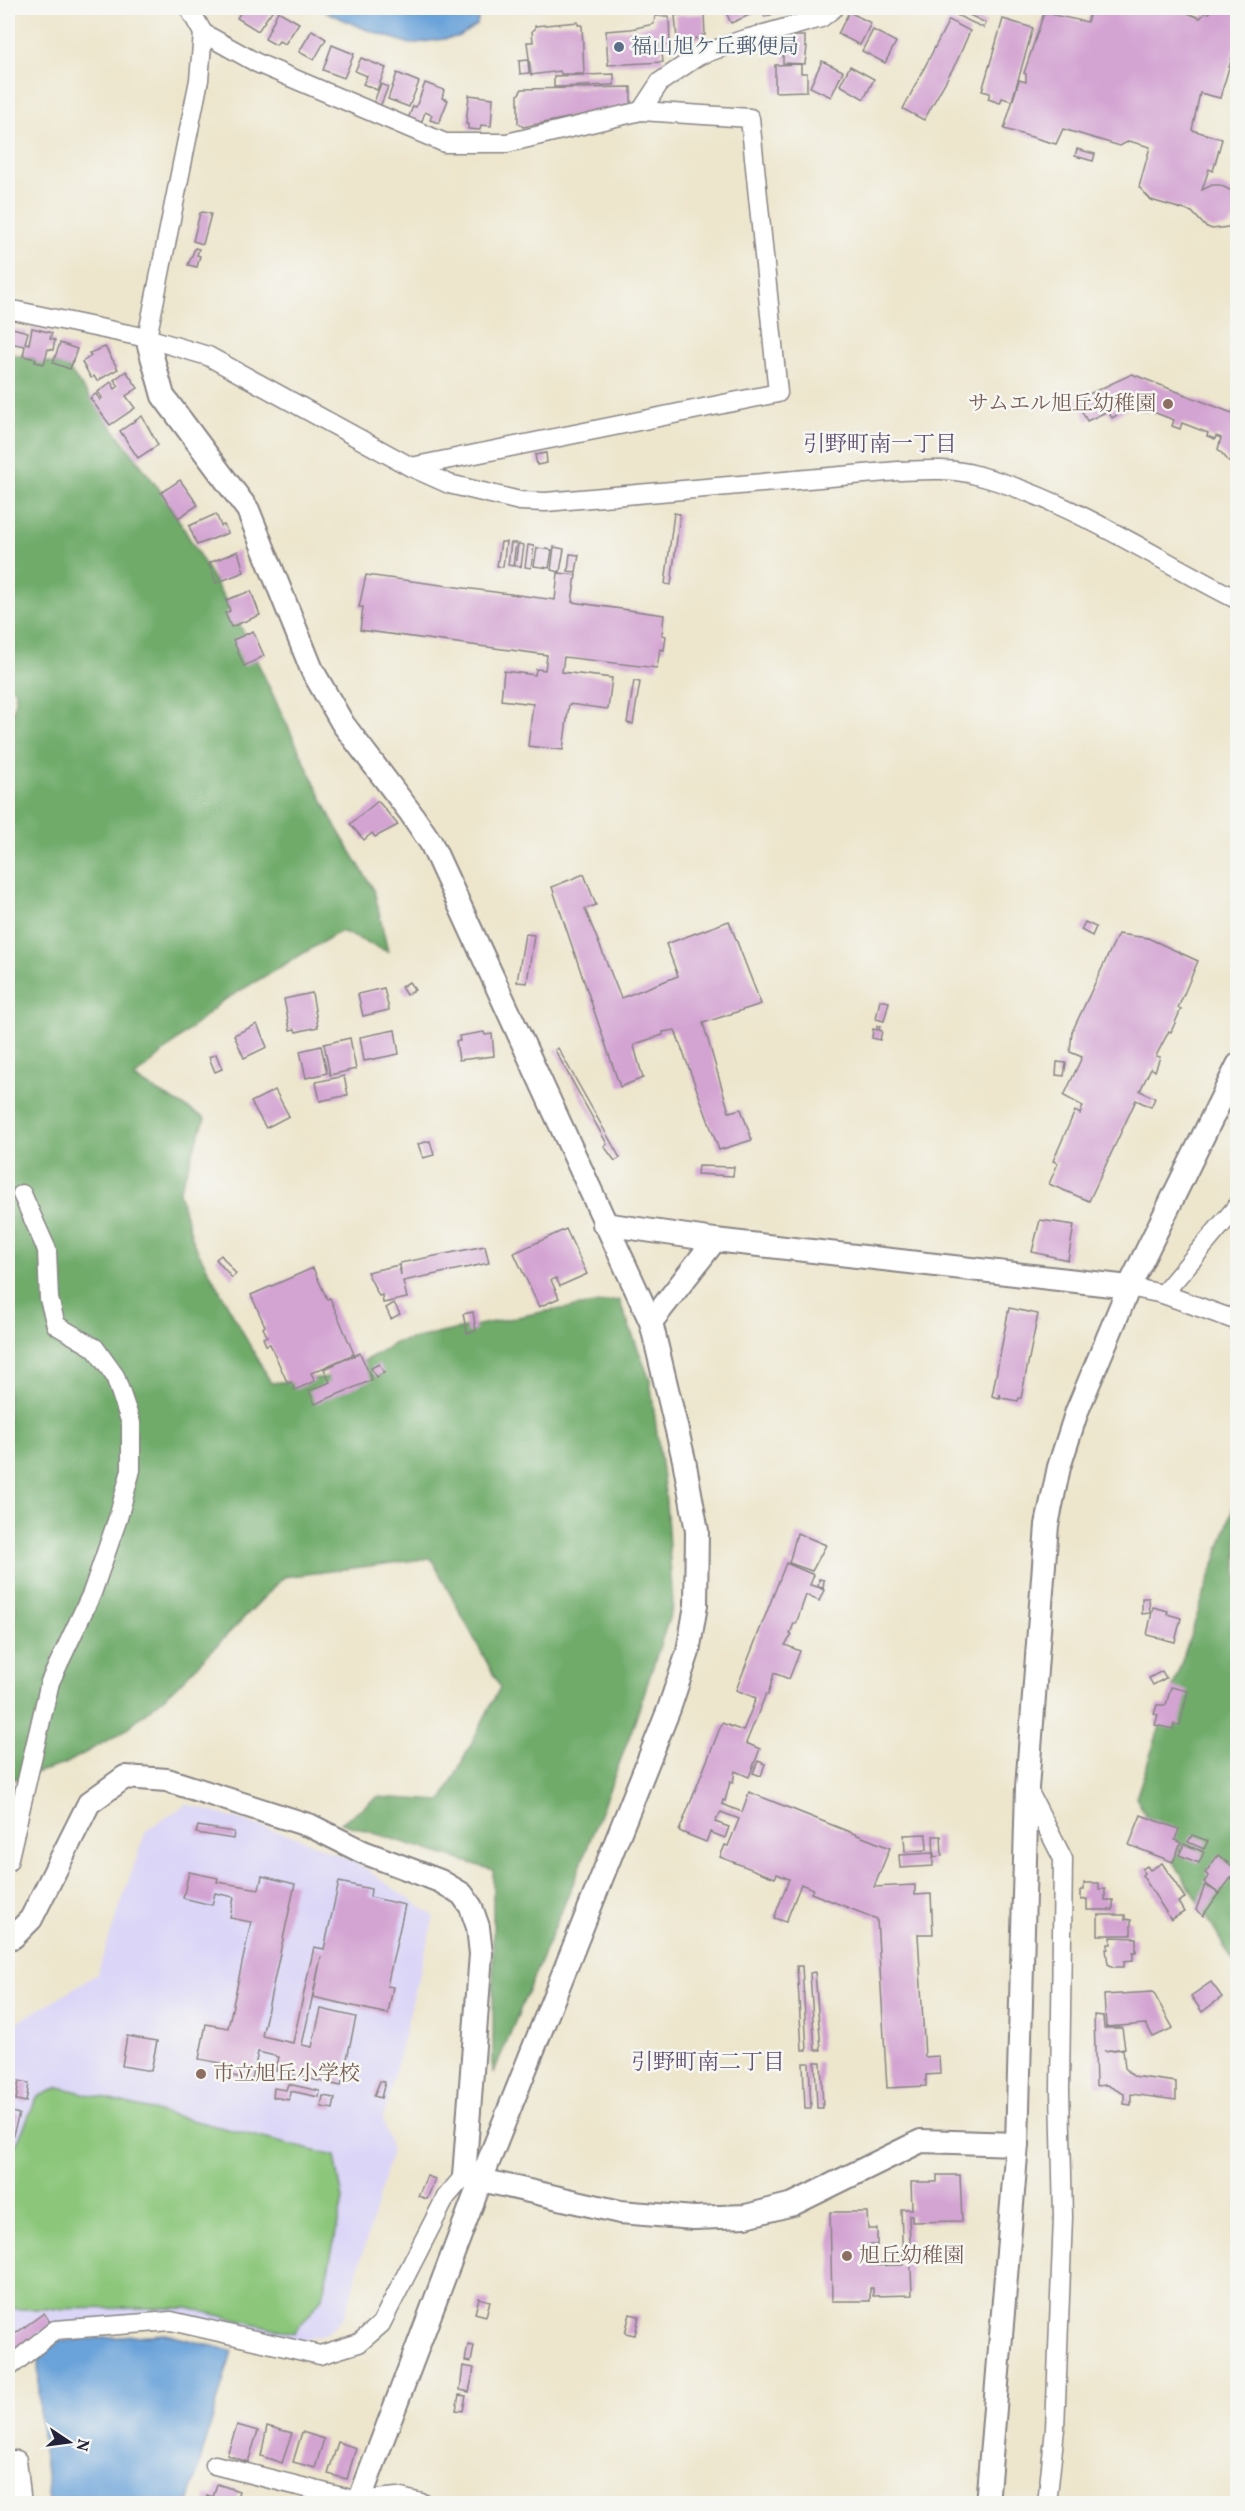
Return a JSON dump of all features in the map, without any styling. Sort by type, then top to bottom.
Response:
[{"type":"street","points":[[189,8],[203,33],[256,63],[445,143],[507,143],[641,111],[750,118],[778,393],[411,467]]},
{"type":"street","points":[[641,111],[660,82],[698,56],[739,41],[821,18],[834,8]]},
{"type":"street","points":[[203,33],[199,80],[147,338],[163,396],[248,510],[312,670],[343,724],[431,843],[604,1224],[651,1322],[684,1460],[697,1531],[696,1605],[688,1652],[669,1709],[472,2178],[358,2502]]},
{"type":"street","points":[[8,309],[147,338],[208,356],[411,467],[449,484],[520,501],[546,502],[898,471],[933,469],[975,474],[1064,507],[1238,600]]},
{"type":"street","points":[[987,2504],[1017,2144],[1027,1788],[1047,1525],[1059,1467],[1077,1411],[1128,1287],[1238,1065]]},
{"type":"street","points":[[8,1862],[50,1682],[92,1593],[118,1518],[131,1470],[131,1423],[115,1376],[94,1348],[56,1325],[49,1299],[47,1250],[22,1194]]},
{"type":"street","points":[[1163,1294],[1238,1205]]},
{"type":"street","points":[[604,1224],[715,1240],[1128,1287],[1163,1294],[1238,1321]]},
{"type":"street","points":[[651,1322],[715,1240]]},
{"type":"street","points":[[8,1936],[13,1937],[31,1919],[89,1803],[125,1777],[167,1780],[311,1826],[363,1852],[440,1881],[462,1894],[471,1907],[478,1927],[481,1954],[472,2178]]},
{"type":"street","points":[[1027,1788],[1063,1858],[1060,2090],[1063,2217],[1054,2429],[1047,2504]]},
{"type":"street","points":[[8,2368],[55,2330],[171,2321],[320,2355],[359,2343],[381,2324],[446,2197],[472,2178],[620,2212],[694,2218],[746,2216],[794,2204],[921,2141],[1017,2144]]},
{"type":"street","points":[[8,2461],[17,2460],[22,2504]]},
{"type":"street","points":[[215,2465],[358,2502],[397,2497],[425,2504]]},
{"type":"shaded area","name":"市立旭丘小学校","points":[[187,1804],[296,1837],[357,1863],[434,1916],[383,2119],[392,2151],[345,2316],[327,2333],[297,2342],[185,2314],[58,2324],[8,2362],[8,2028],[97,1974],[146,1830]]},
{"type":"green space","points":[[8,353],[67,367],[167,500],[239,623],[334,824],[374,890],[388,952],[341,931],[221,1002],[134,1078],[205,1118],[179,1192],[194,1244],[271,1383],[338,1376],[397,1342],[542,1312],[619,1300],[650,1380],[666,1501],[673,1606],[633,1727],[578,1872],[493,2074],[493,1870],[341,1823],[377,1797],[442,1801],[500,1687],[431,1558],[284,1577],[173,1690],[121,1733],[65,1764],[8,1781],[8,1667],[16,1607],[8,1574],[8,744],[16,692],[8,684]]},
{"type":"green space","points":[[1237,1496],[1237,1968],[1136,1798]]},
{"type":"green space","points":[[59,2087],[335,2156],[343,2200],[322,2298],[294,2333],[187,2308],[8,2309],[8,2157],[18,2141],[37,2097]]},
{"type":"water","points":[[317,8],[480,8],[477,25],[458,37],[410,44],[365,29]]},
{"type":"water","points":[[165,2334],[232,2351],[188,2503],[49,2503],[40,2416],[38,2358],[60,2341]]},
{"type":"building","points":[[243,8],[274,8],[258,31],[237,18]]},
{"type":"building","points":[[724,8],[752,8],[754,13],[731,23]]},
{"type":"building","points":[[760,8],[787,8],[765,17]]},
{"type":"building","points":[[1092,8],[1175,8],[1200,18],[1206,12],[1209,13],[1211,8],[1238,8],[1238,37],[1220,98],[1200,93],[1192,130],[1222,139],[1213,171],[1209,169],[1202,190],[1212,185],[1220,185],[1234,192],[1238,199],[1238,215],[1228,227],[1212,229],[1205,226],[1192,212],[1151,200],[1139,187],[1150,147],[1129,141],[1120,146],[1063,129],[1056,144],[1004,129],[1019,80],[1026,82],[1024,73],[1044,13],[1087,22]]},
{"type":"building","points":[[957,9],[986,23],[984,28],[954,14]]},
{"type":"building","points":[[278,11],[299,23],[285,44],[279,41],[276,45],[265,39]]},
{"type":"building","points":[[849,12],[871,23],[860,45],[838,34]]},
{"type":"building","points":[[704,14],[705,35],[702,35],[702,38],[677,40],[675,15]]},
{"type":"building","points":[[655,16],[669,16],[670,46],[661,45],[663,62],[608,65],[606,31],[654,24]]},
{"type":"building","points":[[1003,19],[1033,28],[1012,101],[1002,98],[1000,103],[988,99],[990,93],[982,91]]},
{"type":"building","points":[[949,20],[970,31],[957,61],[924,120],[903,109]]},
{"type":"building","points":[[578,22],[578,25],[582,25],[584,74],[561,74],[560,71],[531,75],[527,42],[533,42],[532,31],[535,26]]},
{"type":"building","points":[[312,30],[326,39],[314,60],[299,52]]},
{"type":"building","points":[[873,30],[896,42],[885,63],[862,51]]},
{"type":"building","points":[[783,36],[805,36],[807,47],[805,64],[783,63]]},
{"type":"building","points":[[332,45],[354,54],[344,78],[323,70]]},
{"type":"building","points":[[361,58],[386,68],[377,90],[363,84],[367,76],[355,71]]},
{"type":"building","points":[[528,60],[529,73],[520,74],[519,61]]},
{"type":"building","points":[[822,61],[843,71],[831,97],[810,87]]},
{"type":"building","points":[[801,64],[801,73],[807,73],[807,91],[775,92],[775,65]]},
{"type":"building","points":[[850,66],[874,79],[864,99],[840,85]]},
{"type":"building","points":[[397,73],[419,82],[409,107],[388,99]]},
{"type":"building","points":[[614,74],[614,85],[554,87],[554,76]]},
{"type":"building","points":[[425,83],[444,90],[442,98],[448,100],[439,123],[430,120],[432,115],[425,112],[421,124],[408,119],[413,106],[416,107]]},
{"type":"building","points":[[381,84],[388,87],[380,107],[373,104]]},
{"type":"building","points":[[631,87],[631,105],[523,127],[518,123],[518,95],[522,89]]},
{"type":"building","points":[[469,95],[493,98],[491,126],[481,125],[480,130],[468,129],[468,124],[466,124]]},
{"type":"building","points":[[1077,149],[1095,154],[1093,161],[1075,156]]},
{"type":"building","points":[[200,213],[211,214],[203,244],[193,241]]},
{"type":"building","points":[[195,248],[199,249],[197,255],[200,256],[197,267],[188,265]]},
{"type":"building","points":[[12,328],[28,332],[25,343],[29,344],[32,328],[52,333],[50,339],[55,340],[53,350],[48,349],[44,364],[35,362],[36,359],[23,356],[25,346],[9,343]]},
{"type":"building","points":[[60,343],[77,349],[70,369],[53,363]]},
{"type":"building","points":[[105,347],[118,369],[97,381],[94,376],[91,378],[82,362],[91,356],[89,353]]},
{"type":"building","points":[[126,371],[138,388],[126,396],[135,408],[110,425],[90,398],[96,394],[100,400],[102,398],[98,392],[111,382],[115,389],[119,386],[114,380]]},
{"type":"building","points":[[1132,374],[1232,413],[1235,405],[1238,407],[1238,463],[1233,466],[1218,449],[1221,438],[1216,436],[1215,439],[1207,436],[1208,433],[1182,423],[1180,429],[1172,426],[1174,420],[1148,410],[1147,412],[1125,401],[1129,408],[1112,418],[1108,411],[1087,421],[1076,400]]},
{"type":"building","points":[[142,416],[158,445],[138,458],[120,431]]},
{"type":"building","points":[[546,453],[547,463],[537,465],[535,455]]},
{"type":"building","points":[[180,480],[198,505],[178,518],[161,493]]},
{"type":"building","points":[[674,513],[680,514],[671,585],[665,584]]},
{"type":"building","points":[[216,514],[221,526],[224,525],[228,533],[197,545],[189,526]]},
{"type":"building","points":[[501,542],[506,542],[503,567],[497,566]]},
{"type":"building","points":[[511,543],[516,543],[513,566],[508,565]]},
{"type":"building","points":[[518,544],[524,545],[521,567],[515,566]]},
{"type":"building","points":[[528,545],[534,546],[531,568],[525,567]]},
{"type":"building","points":[[554,547],[564,549],[560,572],[551,570]]},
{"type":"building","points":[[537,548],[552,550],[549,568],[534,566]]},
{"type":"building","points":[[238,551],[244,572],[216,583],[209,563]]},
{"type":"building","points":[[570,554],[579,555],[576,572],[568,571]]},
{"type":"building","points":[[558,573],[576,575],[572,602],[664,615],[662,635],[666,636],[664,650],[660,649],[657,668],[564,657],[562,672],[612,678],[608,709],[569,704],[563,750],[528,746],[533,704],[501,700],[504,671],[535,675],[536,669],[545,670],[547,655],[360,630],[363,607],[359,607],[366,575],[555,600]]},
{"type":"building","points":[[251,591],[260,615],[231,627],[225,613],[230,611],[226,600]]},
{"type":"building","points":[[253,631],[264,656],[244,666],[233,640]]},
{"type":"building","points":[[634,681],[640,682],[633,724],[627,723]]},
{"type":"building","points":[[8,737],[12,738],[12,745],[15,745],[13,764],[10,764],[10,769],[8,769]]},
{"type":"building","points":[[378,801],[398,825],[375,837],[372,833],[364,840],[350,824]]},
{"type":"building","points":[[584,874],[596,905],[585,909],[621,998],[678,976],[666,944],[729,921],[761,1004],[703,1023],[729,1112],[741,1109],[752,1140],[719,1150],[675,1030],[663,1032],[663,1035],[634,1046],[643,1078],[620,1087],[552,887]]},
{"type":"building","points":[[1085,922],[1096,927],[1092,936],[1081,930]]},
{"type":"building","points":[[525,934],[534,935],[527,983],[517,982]]},
{"type":"building","points":[[1118,934],[1148,938],[1198,961],[1178,1008],[1181,1009],[1171,1032],[1169,1031],[1156,1056],[1160,1057],[1155,1071],[1151,1068],[1140,1091],[1155,1098],[1151,1107],[1136,1100],[1089,1201],[1049,1184],[1058,1163],[1053,1161],[1075,1111],[1080,1114],[1083,1106],[1064,1096],[1082,1057],[1070,1052],[1072,1032]]},
{"type":"building","points":[[409,982],[415,990],[406,995],[401,987]]},
{"type":"building","points":[[384,988],[389,1010],[363,1016],[358,994]]},
{"type":"building","points":[[312,993],[318,1027],[296,1032],[295,1029],[290,1030],[284,999]]},
{"type":"building","points":[[880,1000],[889,1002],[884,1021],[876,1019]]},
{"type":"building","points":[[257,1024],[267,1047],[244,1058],[234,1035]]},
{"type":"building","points":[[877,1026],[880,1026],[879,1030],[882,1031],[880,1040],[872,1038],[873,1029],[877,1030]]},
{"type":"building","points":[[395,1030],[399,1054],[364,1061],[360,1037]]},
{"type":"building","points":[[484,1032],[485,1035],[492,1034],[494,1056],[459,1060],[456,1041],[460,1041],[459,1036]]},
{"type":"building","points":[[350,1038],[356,1069],[330,1075],[324,1044]]},
{"type":"building","points":[[321,1046],[327,1073],[306,1078],[300,1051]]},
{"type":"building","points":[[558,1048],[620,1158],[615,1161],[604,1146],[607,1144],[555,1050]]},
{"type":"building","points":[[216,1054],[222,1069],[215,1072],[209,1057]]},
{"type":"building","points":[[1057,1062],[1066,1063],[1064,1076],[1056,1075]]},
{"type":"building","points":[[344,1076],[348,1095],[320,1101],[316,1082]]},
{"type":"building","points":[[275,1090],[289,1116],[266,1128],[251,1102]]},
{"type":"building","points":[[430,1141],[434,1155],[423,1158],[418,1144]]},
{"type":"building","points":[[698,1166],[734,1167],[733,1176],[697,1174]]},
{"type":"building","points":[[1040,1220],[1074,1225],[1068,1260],[1032,1252]]},
{"type":"building","points":[[566,1229],[587,1274],[560,1286],[556,1278],[551,1280],[559,1298],[539,1307],[514,1253]]},
{"type":"building","points":[[485,1246],[489,1263],[403,1281],[407,1298],[383,1303],[382,1295],[379,1296],[367,1272],[399,1265],[401,1275],[400,1263]]},
{"type":"building","points":[[221,1255],[236,1274],[232,1278],[216,1259]]},
{"type":"building","points":[[313,1268],[327,1299],[330,1298],[354,1354],[311,1373],[315,1381],[295,1390],[291,1382],[288,1384],[270,1344],[266,1345],[263,1338],[267,1336],[263,1328],[265,1326],[251,1295]]},
{"type":"building","points":[[394,1303],[400,1314],[391,1319],[386,1308]]},
{"type":"building","points":[[1009,1308],[1038,1314],[1021,1398],[1018,1401],[1001,1398],[1000,1394],[999,1398],[992,1396]]},
{"type":"building","points":[[473,1312],[476,1331],[467,1333],[463,1314]]},
{"type":"building","points":[[360,1353],[372,1380],[315,1404],[309,1391],[330,1382],[324,1369]]},
{"type":"building","points":[[379,1364],[384,1373],[376,1377],[371,1368]]},
{"type":"building","points":[[797,1533],[826,1545],[812,1571],[789,1563]]},
{"type":"building","points":[[786,1563],[814,1575],[810,1585],[824,1590],[819,1601],[806,1595],[790,1634],[792,1635],[785,1645],[800,1651],[789,1679],[774,1673],[768,1695],[766,1694],[746,1743],[760,1749],[749,1777],[735,1771],[733,1783],[730,1782],[722,1804],[742,1812],[749,1792],[890,1848],[874,1887],[915,1885],[915,1895],[931,1894],[933,1934],[918,1934],[925,2057],[939,2056],[940,2074],[926,2075],[926,2086],[887,2088],[877,1919],[811,1893],[813,1889],[801,1884],[786,1922],[774,1918],[789,1879],[777,1874],[775,1878],[720,1857],[725,1845],[728,1846],[739,1819],[721,1812],[715,1822],[729,1827],[725,1838],[710,1832],[706,1842],[679,1831],[722,1723],[743,1731],[756,1698],[736,1690]]},
{"type":"building","points":[[8,1567],[14,1599],[8,1600]]},
{"type":"building","points":[[819,1579],[824,1580],[823,1588],[818,1587]]},
{"type":"building","points":[[1142,1598],[1149,1598],[1150,1613],[1142,1614]]},
{"type":"building","points":[[1153,1607],[1181,1618],[1175,1642],[1147,1635]]},
{"type":"building","points":[[1162,1671],[1166,1678],[1153,1685],[1149,1678]]},
{"type":"building","points":[[1171,1687],[1188,1691],[1180,1725],[1174,1724],[1173,1729],[1155,1725],[1158,1715],[1154,1714],[1157,1705],[1166,1705]]},
{"type":"building","points":[[758,1761],[765,1764],[761,1776],[753,1773]]},
{"type":"building","points":[[1141,1815],[1179,1829],[1175,1840],[1181,1843],[1173,1862],[1129,1845]]},
{"type":"building","points":[[198,1826],[234,1832],[233,1839],[196,1833]]},
{"type":"building","points":[[926,1834],[927,1850],[905,1852],[904,1835]]},
{"type":"building","points":[[1192,1835],[1208,1841],[1204,1849],[1188,1842]]},
{"type":"building","points":[[933,1836],[941,1836],[942,1856],[934,1857]]},
{"type":"building","points":[[1184,1844],[1204,1852],[1199,1863],[1179,1855]]},
{"type":"building","points":[[933,1853],[933,1866],[900,1868],[899,1855]]},
{"type":"building","points":[[1218,1855],[1237,1870],[1219,1894],[1204,1882],[1209,1876],[1205,1873]]},
{"type":"building","points":[[1162,1863],[1185,1898],[1178,1902],[1184,1912],[1171,1920],[1142,1875],[1144,1873],[1142,1869],[1147,1866],[1150,1870]]},
{"type":"building","points":[[189,1872],[218,1878],[217,1882],[259,1889],[262,1876],[295,1884],[262,2036],[293,2043],[314,1947],[324,1949],[339,1882],[371,1889],[370,1897],[405,1905],[387,1986],[393,1987],[388,2014],[313,1997],[321,1957],[302,2045],[312,2047],[321,2009],[356,2017],[341,2086],[276,2071],[279,2057],[258,2052],[252,2080],[219,2073],[221,2063],[199,2059],[206,2024],[228,2028],[251,1922],[230,1918],[234,1897],[215,1893],[212,1905],[183,1898]]},
{"type":"building","points":[[1084,1883],[1099,1883],[1099,1889],[1105,1889],[1105,1900],[1113,1900],[1113,1910],[1087,1910],[1087,1899],[1081,1900]]},
{"type":"building","points":[[1205,1885],[1219,1893],[1203,1916],[1196,1910]]},
{"type":"building","points":[[1098,1915],[1125,1915],[1125,1919],[1131,1920],[1131,1935],[1098,1935]]},
{"type":"building","points":[[1111,1937],[1136,1938],[1136,1952],[1133,1952],[1133,1960],[1124,1961],[1124,1967],[1113,1967],[1108,1964],[1106,1949],[1108,1949],[1108,1944],[1111,1944]]},
{"type":"building","points":[[797,1966],[802,1966],[807,2050],[802,2050]]},
{"type":"building","points":[[815,1972],[821,2050],[815,2050],[810,1973]]},
{"type":"building","points":[[1211,1982],[1222,1997],[1202,2012],[1191,1996]]},
{"type":"building","points":[[1153,1992],[1173,2028],[1153,2037],[1146,2024],[1106,2027],[1104,1995]]},
{"type":"building","points":[[1094,2015],[1103,2016],[1104,2028],[1122,2028],[1125,2048],[1104,2051],[1123,2049],[1125,2068],[1133,2076],[1176,2082],[1176,2100],[1131,2094],[1131,2105],[1124,2104],[1124,2094],[1107,2085],[1096,2086]]},
{"type":"building","points":[[127,2036],[157,2041],[151,2071],[122,2066]]},
{"type":"building","points":[[815,2062],[821,2062],[823,2108],[817,2108]]},
{"type":"building","points":[[803,2063],[809,2063],[811,2109],[805,2109]]},
{"type":"building","points":[[19,2081],[29,2083],[26,2102],[16,2100]]},
{"type":"building","points":[[380,2081],[385,2082],[381,2098],[374,2096]]},
{"type":"building","points":[[288,2084],[320,2091],[319,2097],[290,2091],[289,2100],[273,2097],[274,2088],[286,2090]]},
{"type":"building","points":[[323,2096],[335,2098],[333,2109],[321,2107]]},
{"type":"building","points":[[8,2111],[19,2114],[12,2138],[8,2137]]},
{"type":"building","points":[[937,2175],[960,2175],[962,2221],[912,2222],[912,2215],[909,2215],[912,2295],[873,2296],[873,2288],[870,2288],[870,2301],[832,2301],[830,2212],[867,2212],[868,2229],[877,2229],[877,2245],[868,2245],[869,2266],[903,2265],[901,2209],[912,2209],[911,2182],[937,2182]]},
{"type":"building","points":[[427,2176],[435,2179],[427,2199],[418,2196]]},
{"type":"building","points":[[479,2298],[490,2301],[486,2316],[475,2313]]},
{"type":"building","points":[[44,2313],[51,2324],[11,2353],[8,2349],[8,2339]]},
{"type":"building","points":[[630,2314],[639,2316],[635,2335],[625,2333]]},
{"type":"building","points":[[468,2345],[474,2346],[471,2362],[465,2361]]},
{"type":"building","points":[[463,2366],[474,2368],[469,2392],[460,2390]]},
{"type":"building","points":[[459,2395],[466,2396],[463,2411],[456,2410]]},
{"type":"building","points":[[237,2425],[258,2431],[248,2462],[227,2455]]},
{"type":"building","points":[[267,2426],[292,2433],[282,2463],[261,2456]]},
{"type":"building","points":[[302,2432],[324,2439],[315,2468],[293,2462]]},
{"type":"building","points":[[338,2442],[356,2448],[347,2479],[328,2474]]},
{"type":"building","points":[[217,2484],[239,2491],[235,2504],[205,2502],[207,2495],[213,2497]]},
{"type":"place","name":"福山旭ケ丘郵便局","points":[[619,47]]},
{"type":"place","name":"サムエル旭丘幼稚園","points":[[1168,404]]},
{"type":"place","name":"市立旭丘小学校","points":[[201,2074]]},
{"type":"place","name":"旭丘幼稚園","points":[[847,2256]]},
{"type":"district","name":"引野町南一丁目","points":[[880,445]]},
{"type":"district","name":"引野町南二丁目","points":[[708,2063]]}]
